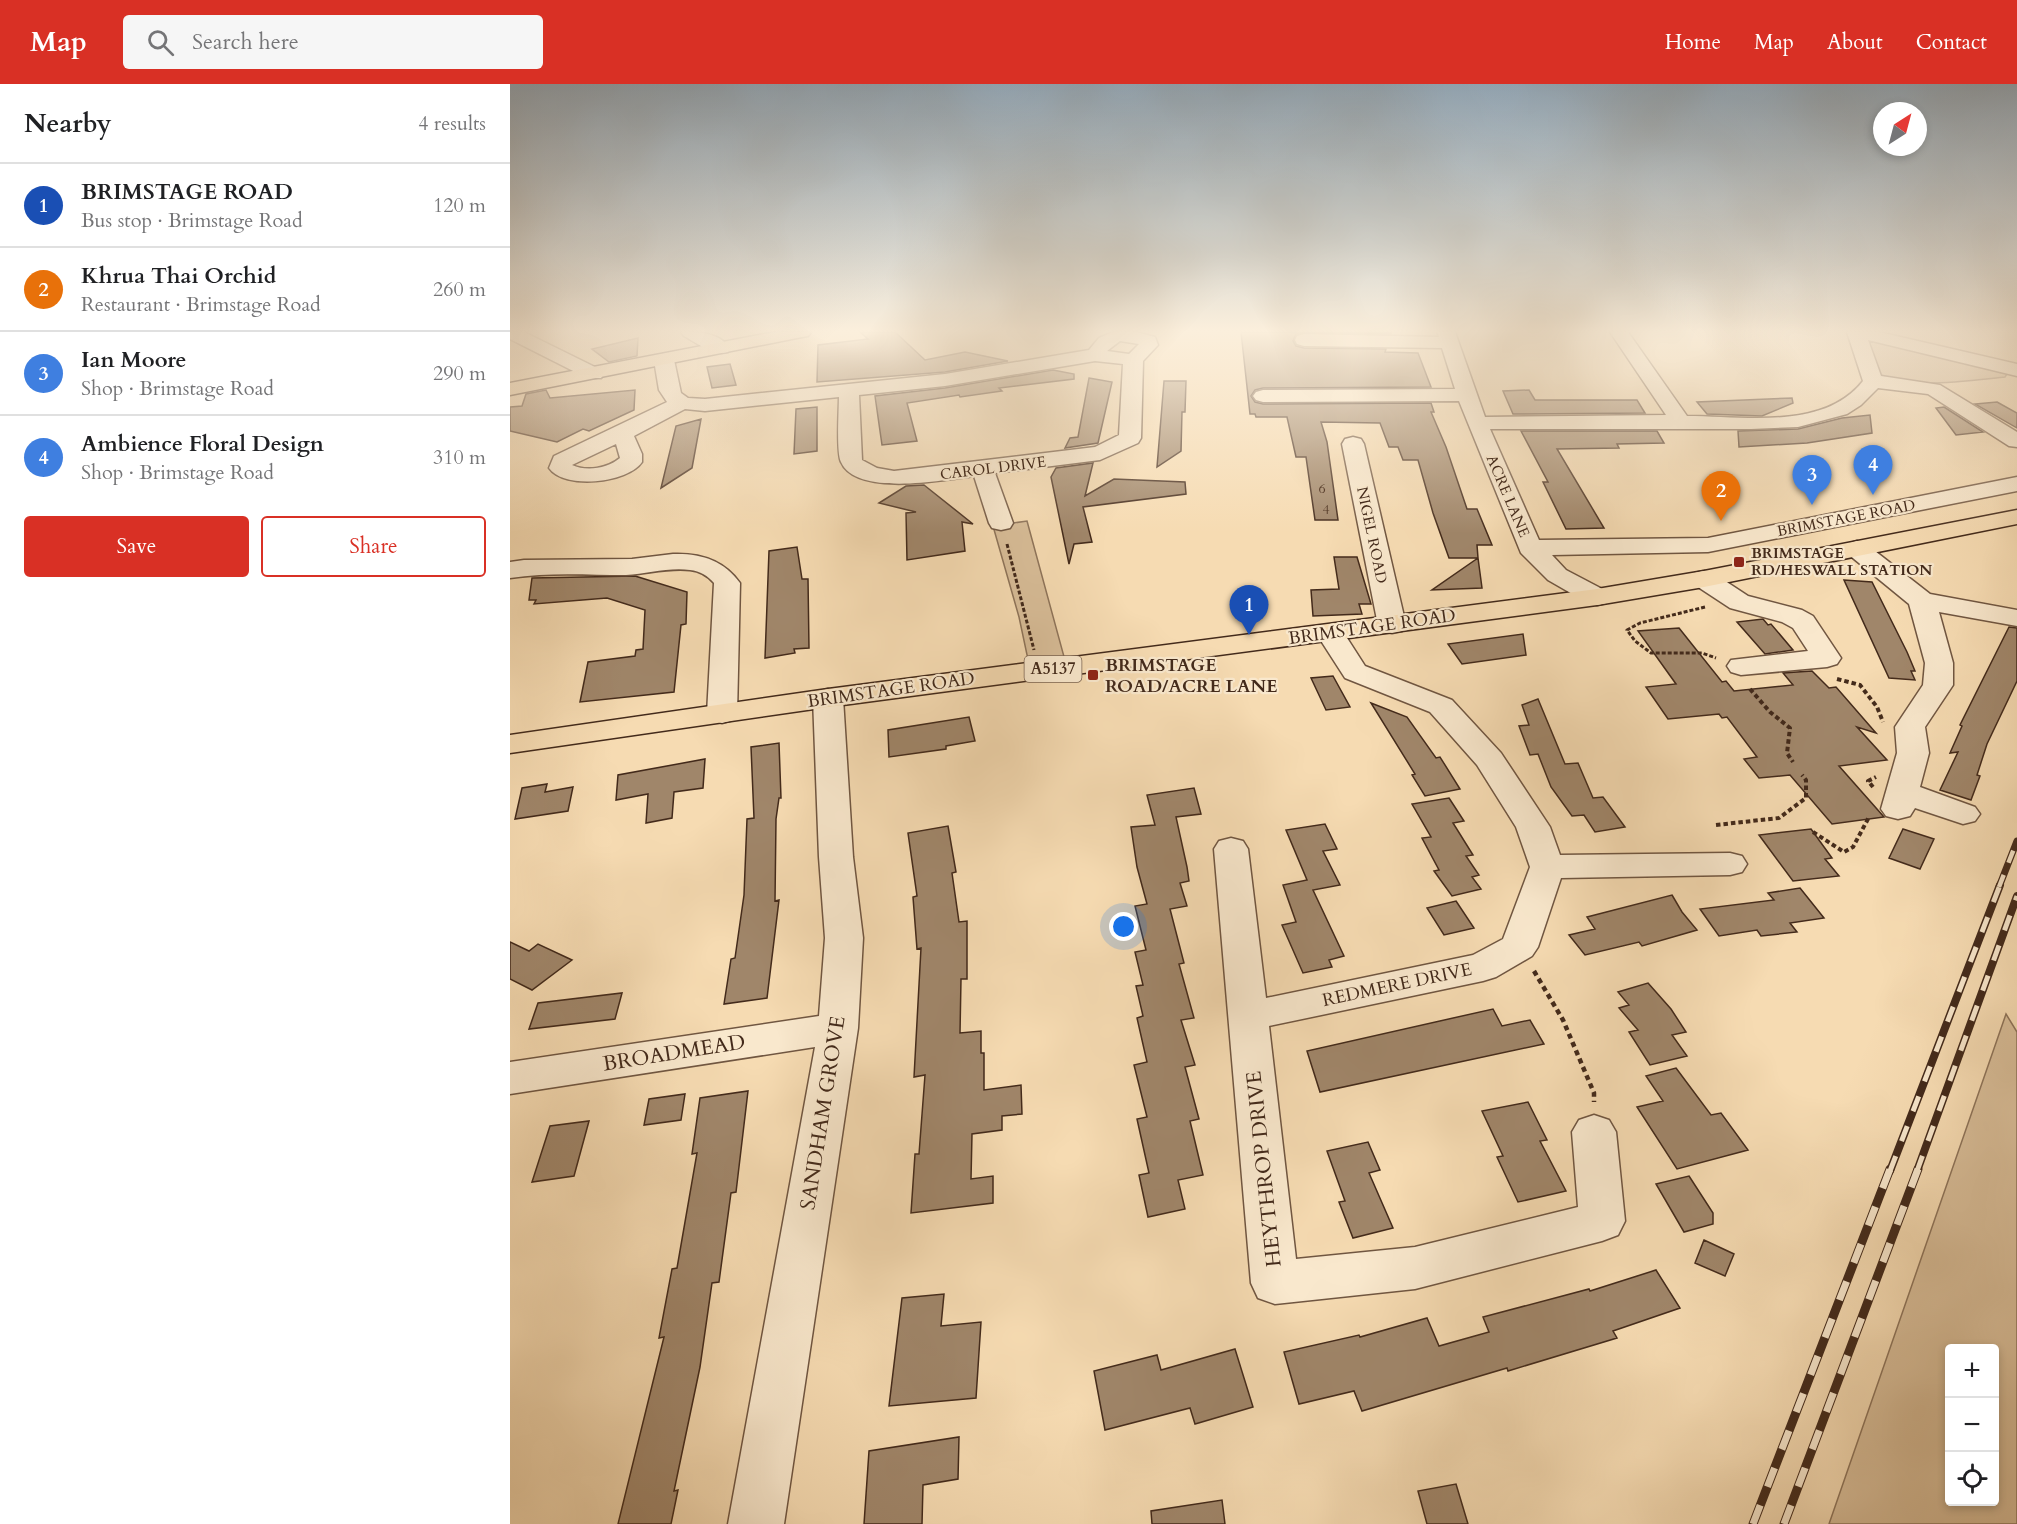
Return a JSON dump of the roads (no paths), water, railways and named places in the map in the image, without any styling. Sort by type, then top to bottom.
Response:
[{"type":"main road","name":"BRIMSTAGE ROAD","points":[[510,744],[828,698],[1597,597],[1714,586],[1857,549],[2017,517]]},
{"type":"street","points":[[673,399],[680,404],[705,405],[761,399]]},
{"type":"street","name":"CAROL DRIVE","points":[[849,399],[851,460],[856,468],[894,478],[982,470],[1100,453],[1130,438],[1131,399]]},
{"type":"street","name":"ACRE LANE","points":[[1469,399],[1477,423],[1530,548],[1557,575],[1597,597]]},
{"type":"street","points":[[1665,399],[1681,422]]},
{"type":"street","points":[[1477,423],[1791,421],[1812,418],[1858,399]]},
{"type":"street","points":[[1949,399],[2017,441]]},
{"type":"street","points":[[623,433],[680,404]]},
{"type":"street","name":"NIGEL ROAD","points":[[1353,444],[1392,625]]},
{"type":"street","points":[[982,470],[1001,523]]},
{"type":"street","name":"BRIMSTAGE ROAD","points":[[1530,548],[1708,545],[2017,484]]},
{"type":"street","points":[[1857,549],[1922,601],[2017,618]]},
{"type":"street","points":[[510,570],[530,567],[627,567],[689,562],[721,573],[727,583],[722,714]]},
{"type":"street","points":[[1714,586],[1739,602],[1792,616],[1803,622],[1827,658],[1741,666]]},
{"type":"street","points":[[1922,601],[1939,663],[1938,685],[1910,727],[1913,753],[1885,796],[1963,814]]},
{"type":"street","points":[[1330,633],[1355,672],[1441,706],[1490,760],[1533,827],[1547,867],[1726,853]]},
{"type":"street","name":"SANDHAM GROVE","points":[[756,1524],[838,1028],[844,938],[836,857],[828,698]]},
{"type":"street","name":"HEYTHROP DRIVE","points":[[1231,849],[1247,1016],[1258,1096],[1275,1283],[1415,1268],[1602,1221],[1594,1132]]},
{"type":"street","name":"REDMERE DRIVE","points":[[1247,1016],[1482,967],[1520,947],[1547,867]]},
{"type":"street","name":"BROADMEAD","points":[[510,1078],[838,1028]]},
{"type":"railway","points":[[1999,887],[2017,841]]},
{"type":"railway","points":[[1890,1171],[2000,885]]},
{"type":"railway","points":[[1917,1171],[2017,896]]},
{"type":"railway","points":[[1753,1524],[1890,1169]]},
{"type":"railway","points":[[1784,1524],[1918,1169]]},
{"type":"place","name":"Ambience Floral Design","points":[[1873,495]]},
{"type":"place","name":"Ian Moore","points":[[1812,505]]},
{"type":"place","name":"Khrua Thai Orchid","points":[[1721,521]]},
{"type":"place","name":"BRIMSTAGE RD/HESWALL STATION","points":[[1739,562]]},
{"type":"place","name":"BRIMSTAGE ROAD","points":[[1249,635]]},
{"type":"place","name":"BRIMSTAGE ROAD/ACRE LANE","points":[[1093,675]]}]
